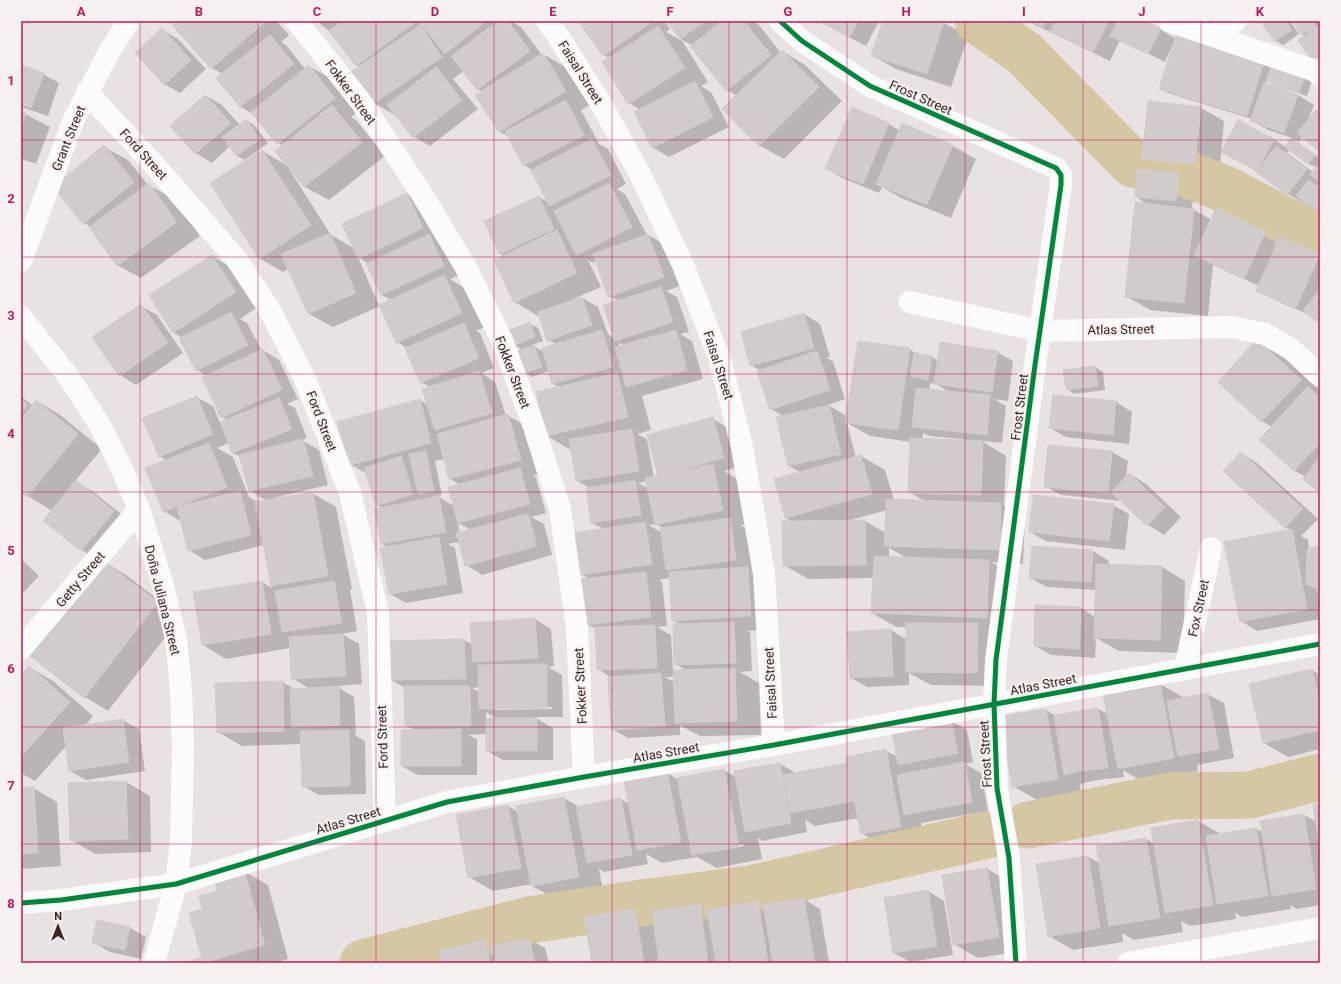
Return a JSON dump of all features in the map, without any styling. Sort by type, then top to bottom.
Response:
[{"type":"street","name":"Grant Street","points":[[21,261],[74,119],[109,52],[129,21]]},
{"type":"street","name":"Fokker Street","points":[[296,21],[361,102],[420,191],[465,266],[502,340],[534,427],[560,509],[577,628],[584,777]]},
{"type":"street","name":"Faisal Street","points":[[547,21],[600,102],[641,176],[683,265],[720,360],[742,447],[764,573],[774,745]]},
{"type":"street","name":"Frost Street","points":[[780,21],[802,41],[870,86],[1056,168],[1061,175],[1061,185],[996,660],[994,704],[997,788],[1009,858],[1016,963]]},
{"type":"street","points":[[1169,21],[1313,70],[1320,75]]},
{"type":"street","points":[[1212,35],[1235,21]]},
{"type":"street","name":"Ford Street","points":[[87,92],[157,168],[237,260],[268,306],[305,380],[350,493],[378,613],[385,821]]},
{"type":"street","name":"Atlas Street","points":[[910,302],[1040,331],[1232,327],[1265,334],[1291,349],[1320,376]]},
{"type":"street","name":"Doña Juliana Street","points":[[21,317],[68,376],[101,427],[122,469],[139,509],[162,582],[176,639],[181,689],[183,748],[181,841],[176,884],[154,963]]},
{"type":"street","name":"Getty Street","points":[[21,649],[139,509]]},
{"type":"street","name":"Fox Street","points":[[1184,668],[1211,548]]},
{"type":"street","name":"Atlas Street","points":[[21,903],[61,900],[176,884],[447,802],[774,745],[1320,644]]},
{"type":"street","points":[[1128,963],[1227,954],[1320,928]]},
{"type":"building","points":[[169,21],[266,21],[211,69]]},
{"type":"building","points":[[342,21],[410,21],[413,24],[356,66],[329,31]]},
{"type":"building","points":[[418,21],[486,21],[445,54]]},
{"type":"building","points":[[498,21],[508,21],[530,51],[477,90],[451,56]]},
{"type":"building","points":[[578,21],[653,21],[603,56]]},
{"type":"building","points":[[667,21],[706,21],[680,39]]},
{"type":"building","points":[[722,21],[744,21],[771,55],[726,91],[690,46]]},
{"type":"building","points":[[820,21],[858,21],[850,37]]},
{"type":"building","points":[[883,21],[944,21],[927,74],[871,56]]},
{"type":"building","points":[[1030,21],[1046,21],[1043,27]]},
{"type":"building","points":[[1055,21],[1109,21],[1093,52],[1050,32]]},
{"type":"building","points":[[1117,21],[1144,21],[1161,28],[1148,54],[1110,36]]},
{"type":"building","points":[[1265,21],[1286,21],[1292,30],[1274,41],[1262,23]]},
{"type":"building","points":[[1293,21],[1313,21],[1316,27],[1301,35]]},
{"type":"building","points":[[420,25],[442,57],[373,104],[351,72]]},
{"type":"building","points":[[1320,25],[1320,60],[1314,64],[1298,40]]},
{"type":"building","points":[[658,26],[685,68],[628,104],[602,62]]},
{"type":"building","points":[[162,28],[191,60],[164,85],[135,53]]},
{"type":"building","points":[[1177,32],[1265,59],[1247,116],[1159,89]]},
{"type":"building","points":[[270,35],[294,64],[240,107],[216,78]]},
{"type":"building","points":[[782,50],[819,87],[759,146],[722,109]]},
{"type":"building","points":[[543,53],[566,91],[499,132],[475,95]]},
{"type":"building","points":[[1272,64],[1305,76],[1299,92],[1266,81]]},
{"type":"building","points":[[21,65],[44,73],[31,108],[21,104]]},
{"type":"building","points":[[309,65],[335,98],[277,144],[251,112]]},
{"type":"building","points":[[436,67],[462,100],[413,138],[387,105]]},
{"type":"building","points":[[695,81],[713,117],[652,148],[634,112]]},
{"type":"building","points":[[1264,82],[1298,95],[1284,133],[1250,121]]},
{"type":"building","points":[[205,95],[231,123],[195,154],[170,126]]},
{"type":"building","points":[[566,100],[584,135],[523,166],[505,131]]},
{"type":"building","points":[[1148,101],[1201,107],[1195,164],[1142,159]]},
{"type":"building","points":[[332,105],[362,142],[304,187],[275,151]]},
{"type":"building","points":[[852,107],[889,123],[863,184],[825,169]]},
{"type":"building","points":[[1316,110],[1320,113],[1320,152],[1297,133]]},
{"type":"building","points":[[21,111],[26,113],[21,127]]},
{"type":"building","points":[[246,119],[260,139],[236,156],[222,137]]},
{"type":"building","points":[[1238,120],[1274,139],[1257,171],[1221,152]]},
{"type":"building","points":[[902,123],[953,145],[927,205],[876,184]]},
{"type":"building","points":[[1291,138],[1315,155],[1308,164],[1285,147]]},
{"type":"building","points":[[592,139],[611,175],[549,206],[531,170]]},
{"type":"building","points":[[104,145],[134,182],[83,224],[53,187]]},
{"type":"building","points":[[1276,146],[1307,169],[1287,195],[1256,172]]},
{"type":"building","points":[[262,150],[311,225],[259,259],[210,183]]},
{"type":"building","points":[[1320,163],[1320,183],[1310,174]]},
{"type":"building","points":[[1137,169],[1179,173],[1176,201],[1135,197]]},
{"type":"building","points":[[1308,180],[1320,189],[1320,204],[1315,210],[1296,196]]},
{"type":"building","points":[[149,183],[177,222],[117,266],[89,227]]},
{"type":"building","points":[[609,183],[632,227],[576,255],[554,211]]},
{"type":"building","points":[[407,193],[423,228],[358,259],[342,224]]},
{"type":"building","points":[[539,196],[554,229],[499,254],[484,221]]},
{"type":"building","points":[[1135,202],[1194,209],[1184,303],[1125,297]]},
{"type":"building","points":[[1216,208],[1266,231],[1244,279],[1194,255]]},
{"type":"building","points":[[557,230],[577,273],[514,303],[494,260]]},
{"type":"building","points":[[330,233],[356,293],[308,314],[281,254]]},
{"type":"building","points":[[429,234],[444,266],[381,295],[366,264]]},
{"type":"building","points":[[648,234],[664,277],[608,297],[593,254]]},
{"type":"building","points":[[1279,237],[1320,254],[1296,308],[1256,291]]},
{"type":"building","points":[[212,255],[236,292],[173,333],[149,295]]},
{"type":"building","points":[[444,275],[462,313],[396,343],[379,305]]},
{"type":"building","points":[[661,287],[673,322],[615,341],[603,305]]},
{"type":"building","points":[[1320,290],[1320,324],[1303,310]]},
{"type":"building","points":[[582,297],[592,325],[547,341],[538,312]]},
{"type":"building","points":[[141,304],[168,343],[119,376],[92,337]]},
{"type":"building","points":[[231,312],[248,345],[196,371],[179,338]]},
{"type":"building","points":[[804,313],[814,348],[750,366],[741,332]]},
{"type":"building","points":[[530,322],[535,337],[513,346],[507,331]]},
{"type":"building","points":[[464,323],[479,358],[420,383],[405,348]]},
{"type":"building","points":[[602,330],[613,367],[552,384],[542,348]]},
{"type":"building","points":[[676,330],[687,370],[626,387],[615,347]]},
{"type":"building","points":[[1257,339],[1301,380],[1261,422],[1218,382]]},
{"type":"building","points":[[858,341],[910,348],[898,430],[845,423]]},
{"type":"building","points":[[940,342],[998,351],[992,392],[934,384]]},
{"type":"building","points":[[534,345],[542,367],[524,373],[517,351]]},
{"type":"building","points":[[263,349],[282,390],[221,418],[202,377]]},
{"type":"building","points":[[817,351],[830,390],[770,410],[757,371]]},
{"type":"building","points":[[914,353],[932,356],[928,380],[910,376]]},
{"type":"building","points":[[1095,366],[1098,386],[1066,390],[1063,370]]},
{"type":"building","points":[[479,371],[492,413],[435,430],[422,389]]},
{"type":"building","points":[[617,373],[628,417],[546,436],[536,392]]},
{"type":"building","points":[[1308,386],[1320,398],[1320,443],[1294,471],[1259,440]]},
{"type":"building","points":[[916,388],[990,395],[987,435],[912,427]]},
{"type":"building","points":[[1053,395],[1116,401],[1113,435],[1049,428]]},
{"type":"building","points":[[197,396],[213,434],[159,457],[142,418]]},
{"type":"building","points":[[279,398],[292,429],[232,453],[220,422]]},
{"type":"building","points":[[21,399],[28,405],[21,414]]},
{"type":"building","points":[[420,399],[431,443],[350,465],[337,422]]},
{"type":"building","points":[[36,400],[78,434],[27,497],[21,492],[21,419]]},
{"type":"building","points":[[829,405],[841,454],[788,466],[776,417]]},
{"type":"building","points":[[508,414],[521,460],[449,479],[437,434]]},
{"type":"building","points":[[713,417],[724,458],[658,476],[647,435]]},
{"type":"building","points":[[632,429],[639,471],[576,481],[569,439]]},
{"type":"building","points":[[910,438],[983,441],[981,495],[908,493]]},
{"type":"building","points":[[303,439],[313,476],[249,491],[239,455]]},
{"type":"building","points":[[209,443],[227,487],[163,512],[145,468]]},
{"type":"building","points":[[1048,445],[1112,451],[1108,493],[1044,487]]},
{"type":"building","points":[[426,451],[434,491],[418,494],[409,454]]},
{"type":"building","points":[[1241,452],[1303,509],[1285,528],[1223,471]]},
{"type":"building","points":[[861,455],[872,494],[785,518],[774,479]]},
{"type":"building","points":[[401,456],[413,494],[376,506],[364,468]]},
{"type":"building","points":[[1320,457],[1320,493],[1303,479]]},
{"type":"building","points":[[713,464],[723,510],[655,525],[645,478]]},
{"type":"building","points":[[520,468],[530,504],[458,523],[448,487]]},
{"type":"building","points":[[1129,473],[1165,507],[1147,526],[1111,492]]},
{"type":"building","points":[[76,480],[114,511],[81,551],[43,521]]},
{"type":"building","points":[[635,480],[641,515],[591,523],[586,488]]},
{"type":"building","points":[[240,491],[251,535],[188,551],[177,507]]},
{"type":"building","points":[[313,492],[328,576],[271,586],[255,502]]},
{"type":"building","points":[[1033,495],[1114,504],[1109,541],[1029,532]]},
{"type":"building","points":[[439,496],[446,532],[381,544],[374,509]]},
{"type":"building","points":[[886,499],[1001,503],[1000,550],[884,546]]},
{"type":"building","points":[[528,514],[537,546],[465,566],[456,533]]},
{"type":"building","points":[[730,518],[736,560],[666,570],[660,528]]},
{"type":"building","points":[[865,520],[866,565],[783,566],[782,521]]},
{"type":"building","points":[[645,522],[652,564],[580,575],[574,533]]},
{"type":"building","points":[[1292,529],[1307,609],[1240,622],[1224,542]]},
{"type":"building","points":[[439,537],[447,584],[389,594],[380,548]]},
{"type":"building","points":[[1032,546],[1093,550],[1091,582],[1029,578]]},
{"type":"building","points":[[1320,546],[1320,590],[1306,584],[1307,549]]},
{"type":"building","points":[[874,556],[989,560],[987,618],[871,613]]},
{"type":"building","points":[[102,560],[158,602],[84,698],[29,655]]},
{"type":"building","points":[[1096,564],[1162,566],[1160,640],[1094,638]]},
{"type":"building","points":[[748,567],[751,616],[672,621],[669,572]]},
{"type":"building","points":[[646,572],[651,617],[587,625],[581,579]]},
{"type":"building","points":[[262,581],[271,634],[202,645],[193,592]]},
{"type":"building","points":[[334,581],[342,623],[282,632],[275,591]]},
{"type":"building","points":[[1035,605],[1081,607],[1079,649],[1034,646]]},
{"type":"building","points":[[535,618],[538,658],[473,662],[470,623]]},
{"type":"building","points":[[734,622],[736,663],[674,665],[673,624]]},
{"type":"building","points":[[906,623],[978,623],[977,673],[906,672]]},
{"type":"building","points":[[655,625],[657,668],[597,670],[595,627]]},
{"type":"building","points":[[891,629],[893,676],[850,678],[847,632]]},
{"type":"building","points":[[343,634],[346,676],[291,679],[289,637]]},
{"type":"building","points":[[464,639],[466,679],[390,680],[389,641]]},
{"type":"building","points":[[547,664],[547,708],[479,709],[478,665]]},
{"type":"building","points":[[29,666],[70,702],[21,757],[21,675]]},
{"type":"building","points":[[735,668],[737,721],[675,723],[673,670]]},
{"type":"building","points":[[1312,669],[1320,702],[1320,730],[1263,743],[1249,684]]},
{"type":"building","points":[[661,673],[665,726],[611,730],[608,677]]},
{"type":"building","points":[[283,681],[284,731],[217,733],[215,683]]},
{"type":"building","points":[[1160,683],[1174,758],[1118,769],[1103,694]]},
{"type":"building","points":[[339,686],[340,725],[292,727],[290,689]]},
{"type":"building","points":[[404,686],[470,686],[471,726],[405,726]]},
{"type":"building","points":[[1208,693],[1219,749],[1178,756],[1167,701]]},
{"type":"building","points":[[1098,708],[1108,768],[1080,771],[1064,775],[1054,715]]},
{"type":"building","points":[[1046,709],[1058,779],[1012,787],[1000,716]]},
{"type":"building","points":[[486,718],[537,718],[537,751],[486,751]]},
{"type":"building","points":[[123,719],[129,762],[69,771],[63,728]]},
{"type":"building","points":[[951,720],[958,753],[898,765],[892,732]]},
{"type":"building","points":[[461,729],[461,766],[401,766],[401,730]]},
{"type":"building","points":[[349,730],[350,786],[302,787],[300,731]]},
{"type":"building","points":[[886,749],[901,827],[861,834],[854,801],[790,813],[783,775],[847,763],[846,757]]},
{"type":"building","points":[[965,762],[972,802],[904,815],[897,775]]},
{"type":"building","points":[[780,763],[791,823],[745,832],[734,771]]},
{"type":"building","points":[[724,769],[739,846],[692,855],[677,778]]},
{"type":"building","points":[[667,771],[681,842],[637,850],[624,780]]},
{"type":"building","points":[[126,781],[128,839],[70,841],[68,783]]},
{"type":"building","points":[[34,787],[38,853],[21,854],[21,788]]},
{"type":"building","points":[[564,797],[579,877],[531,886],[516,806]]},
{"type":"building","points":[[621,798],[632,855],[587,863],[576,807]]},
{"type":"building","points":[[1320,803],[1320,850],[1313,805]]},
{"type":"building","points":[[508,805],[521,868],[468,878],[456,815]]},
{"type":"building","points":[[1304,814],[1316,889],[1272,896],[1260,821]]},
{"type":"building","points":[[1198,820],[1213,905],[1165,913],[1151,828]]},
{"type":"building","points":[[1256,828],[1268,896],[1217,904],[1206,836]]},
{"type":"building","points":[[1146,838],[1160,918],[1109,926],[1096,846]]},
{"type":"building","points":[[1088,856],[1100,928],[1048,937],[1036,864]]},
{"type":"building","points":[[987,868],[999,937],[953,945],[942,875]]},
{"type":"building","points":[[244,870],[265,945],[203,963],[189,913],[202,909],[199,896],[217,891],[214,878]]},
{"type":"building","points":[[928,890],[937,946],[893,953],[884,898]]},
{"type":"building","points":[[804,898],[815,963],[773,963],[763,905]]},
{"type":"building","points":[[758,901],[768,963],[716,963],[707,910]]},
{"type":"building","points":[[700,904],[708,963],[659,963],[652,911]]},
{"type":"building","points":[[635,909],[644,963],[592,963],[584,917]]},
{"type":"building","points":[[97,920],[130,927],[125,950],[92,943]]},
{"type":"building","points":[[529,938],[535,963],[495,963],[491,946]]},
{"type":"building","points":[[485,940],[490,963],[442,963],[439,951]]},
{"type":"building","points":[[200,958],[202,963],[184,963]]},
{"type":"waterway","points":[[978,21],[1024,53],[1133,164],[1177,170],[1227,190],[1282,219],[1320,236]]},
{"type":"waterway","points":[[1028,825],[1170,796],[1250,795],[1320,777]]},
{"type":"waterway","points":[[363,963],[529,920],[750,889],[987,835]]},
{"type":"cycle path","points":[[780,21],[802,41],[870,86],[1056,168],[1061,175],[1061,185],[1035,365],[996,660],[994,704],[997,788],[1009,858],[1016,963]]},
{"type":"cycle path","points":[[21,903],[61,900],[176,884],[447,802],[774,745],[1320,644]]}]
